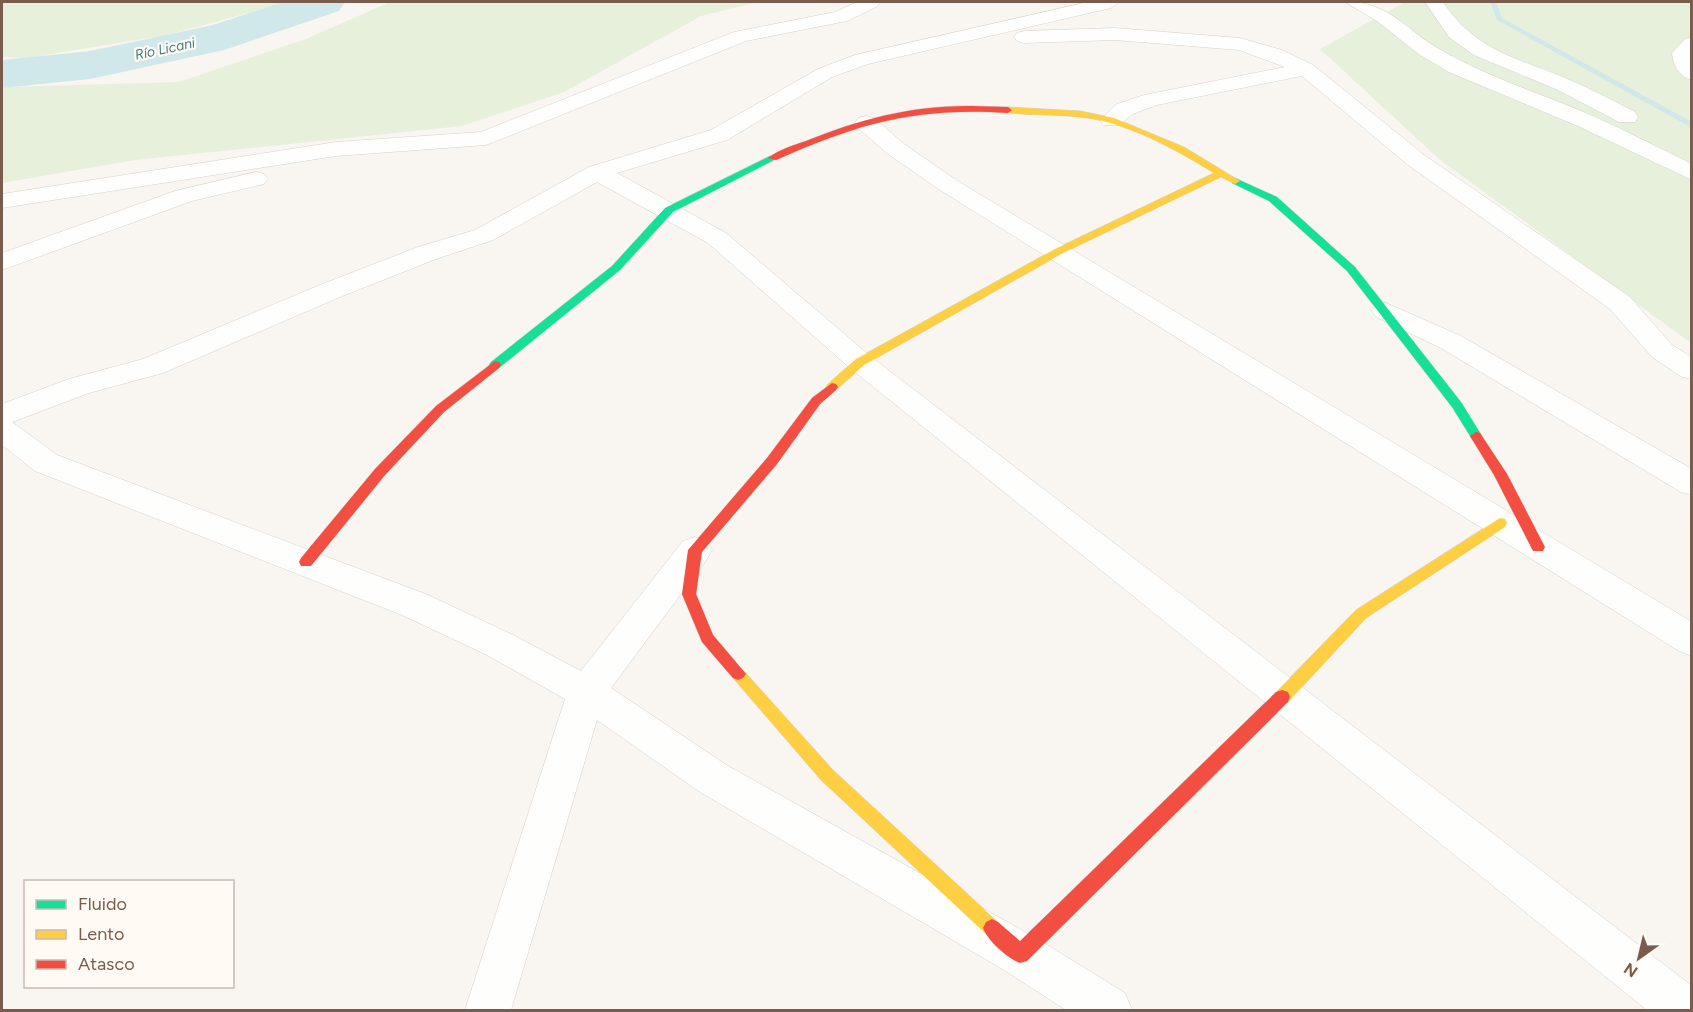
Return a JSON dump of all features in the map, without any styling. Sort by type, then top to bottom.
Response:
[{"type":"street","points":[[2,201],[187,170],[399,143],[459,142],[486,138],[741,36],[840,17],[871,2]]},
{"type":"street","points":[[2,415],[79,386],[153,366],[426,253],[484,235],[597,172],[719,135],[825,73],[862,59],[1111,2]]},
{"type":"street","points":[[1354,2],[1384,17],[1427,51],[1456,68],[1586,121],[1692,173]]},
{"type":"street","points":[[1434,2],[1450,27],[1471,47],[1489,58],[1541,76],[1602,104],[1692,158]]},
{"type":"street","points":[[586,99],[708,28]]},
{"type":"street","points":[[920,45],[1037,36],[1115,34],[1240,44],[1275,54],[1306,69],[1416,160],[1620,303],[1662,351],[1692,370]]},
{"type":"street","points":[[1692,43],[1682,53],[1683,63],[1692,74]]},
{"type":"street","points":[[1111,120],[1125,110],[1152,100],[1306,69]]},
{"type":"street","points":[[306,562],[380,472],[440,409],[616,268],[669,210],[806,144],[866,123],[912,112],[969,108],[1080,114],[1111,120],[1181,149],[1220,174],[1273,199],[1351,269],[1386,311],[1457,405],[1500,474],[1538,547]]},
{"type":"street","points":[[866,123],[896,149],[948,185],[1059,250],[1692,641]]},
{"type":"street","points":[[2,262],[184,196],[399,143]]},
{"type":"street","points":[[597,172],[717,238],[860,362],[1684,1011]]},
{"type":"street","points":[[488,1011],[586,692],[695,550],[772,461],[816,401],[860,362],[1059,250],[1220,174]]},
{"type":"street","points":[[1386,311],[1451,342],[1692,484]]},
{"type":"street","points":[[2,430],[46,464],[415,605],[500,645],[586,692],[714,778],[1020,954],[1108,1011]]},
{"type":"street","points":[[1020,954],[1283,696],[1361,614],[1500,523]]},
{"type":"street","points":[[695,550],[689,594],[707,638],[827,775],[1020,954]]},
{"type":"green space","points":[[2,2],[288,2],[167,35],[27,58],[2,57]]},
{"type":"green space","points":[[390,2],[758,2],[701,16],[564,92],[462,126],[135,160],[2,183],[2,87],[179,82],[306,39]]},
{"type":"green space","points":[[1405,2],[1691,2],[1691,343],[1439,159],[1320,49]]},
{"type":"waterway","name":"Río Licani","points":[[2,74],[90,65],[224,36],[324,2]]},
{"type":"waterway","points":[[1493,2],[1499,19],[1692,126]]},
{"type":"traffic: fast","points":[[495,365],[616,268],[669,210],[773,158]]},
{"type":"traffic: fast","points":[[1235,181],[1273,199],[1351,269],[1457,405],[1476,436]]},
{"type":"traffic: slow","points":[[1008,110],[1080,114],[1111,120],[1181,149],[1235,181]]},
{"type":"traffic: slow","points":[[832,387],[860,362],[1059,251],[1220,174]]},
{"type":"traffic: slow","points":[[1282,697],[1361,614],[1500,523]]},
{"type":"traffic: slow","points":[[738,674],[827,775],[992,928]]},
{"type":"traffic: jam","points":[[773,158],[841,130],[894,115],[924,110],[972,108],[1008,110]]},
{"type":"traffic: jam","points":[[306,562],[380,472],[440,409],[495,365]]},
{"type":"traffic: jam","points":[[738,674],[707,638],[689,594],[695,550],[772,461],[816,401],[832,387]]},
{"type":"traffic: jam","points":[[1476,436],[1500,474],[1538,547]]},
{"type":"traffic: jam","points":[[992,928],[1020,954],[1282,697]]}]
